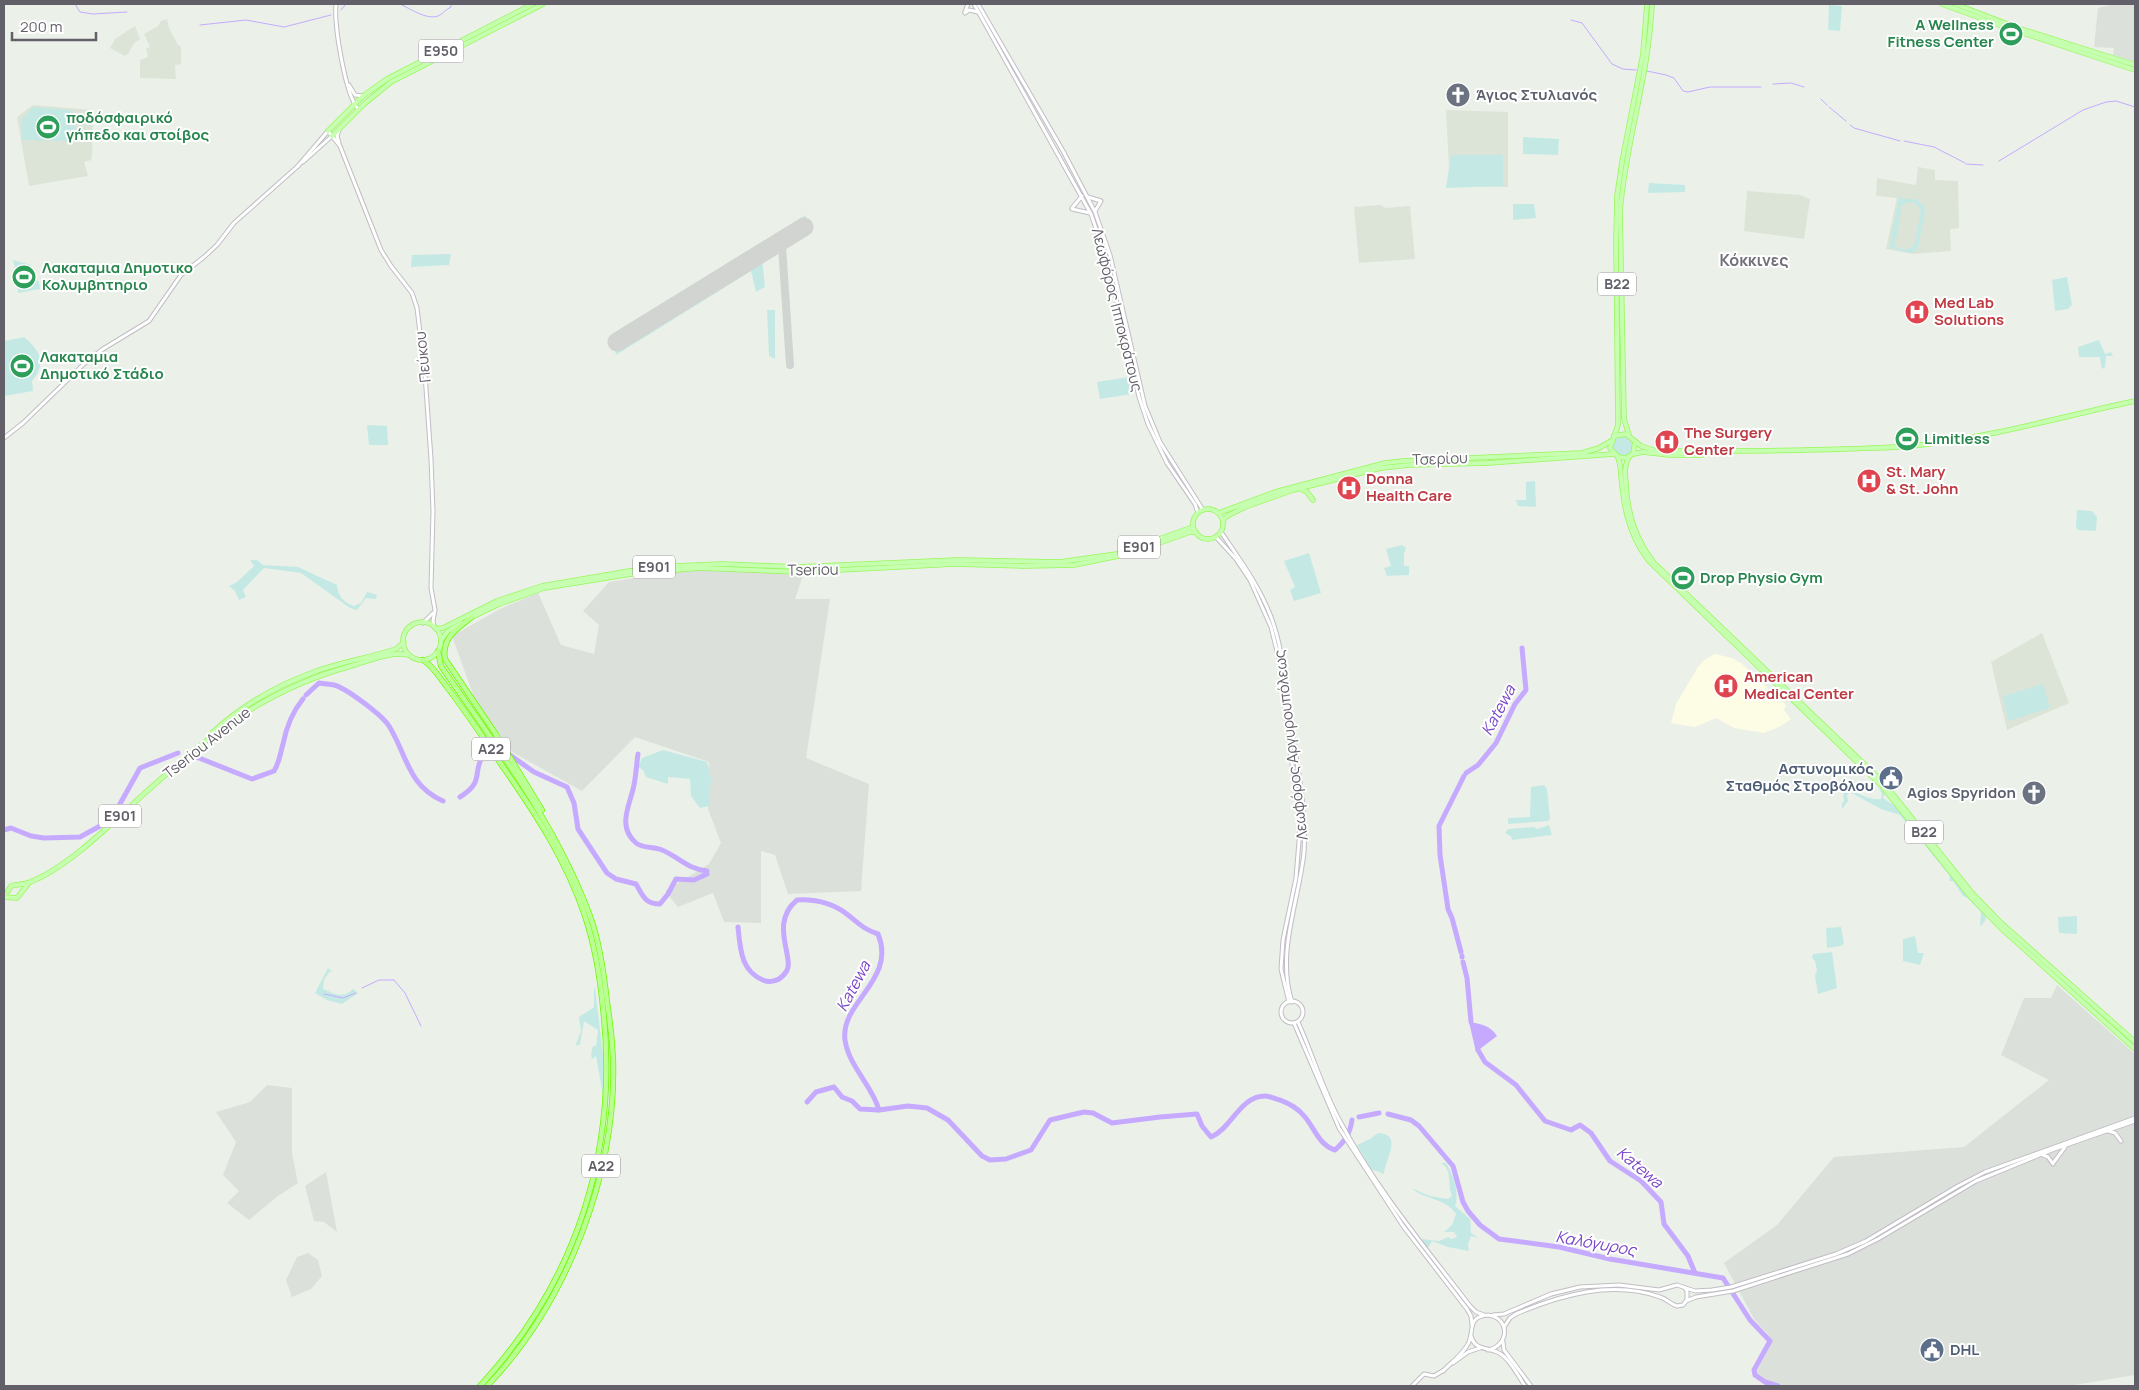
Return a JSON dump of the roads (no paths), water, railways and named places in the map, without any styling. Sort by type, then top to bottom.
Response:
[{"type":"highway","points":[[472,617],[448,638],[444,648],[445,659],[528,784],[552,827],[578,880],[589,919]]},
{"type":"highway","name":"A22","points":[[438,651],[441,666],[535,805],[553,834],[576,880],[589,919],[606,989],[613,1057],[610,1110],[601,1169],[589,1215],[561,1281],[534,1325],[487,1386]]},
{"type":"highway","name":"A22","points":[[423,660],[433,669],[464,710],[533,811],[589,919],[601,987],[608,1058],[607,1096],[595,1170],[575,1238],[550,1290],[518,1341],[480,1386]]},
{"type":"main road","points":[[4,438],[23,423],[85,363],[103,349],[149,321],[181,275],[217,245],[234,223],[332,136],[358,109],[354,104],[337,40],[336,4]]},
{"type":"main road","name":"E950","points":[[354,104],[402,71],[533,4]]},
{"type":"main road","name":"E950","points":[[358,109],[392,82],[542,4]]},
{"type":"main road","points":[[968,4],[965,13],[972,10],[979,13]]},
{"type":"main road","name":"Λεωφόρος Ιπποκράτους","points":[[974,4],[1092,206],[1110,272],[1137,390],[1148,424],[1164,456],[1195,504],[1198,513]]},
{"type":"main road","name":"Λεωφόρος Ιπποκράτους","points":[[978,4],[1085,196],[1104,237],[1115,274],[1125,326],[1145,406],[1160,442],[1203,510]]},
{"type":"main road","name":"B22","points":[[1614,436],[1618,425],[1617,196],[1644,54],[1647,4]]},
{"type":"main road","name":"B22","points":[[1629,435],[1624,419],[1620,211],[1624,178],[1649,54],[1652,4]]},
{"type":"main road","points":[[1942,4],[2005,28],[2135,70]]},
{"type":"main road","points":[[1955,4],[2018,28],[2135,65]]},
{"type":"main road","points":[[348,82],[352,92],[363,96]]},
{"type":"main road","points":[[298,166],[354,104]]},
{"type":"main road","points":[[340,146],[337,136],[341,127]]},
{"type":"main road","name":"Πεύκου","points":[[328,131],[340,146],[390,266],[409,289],[417,308],[426,374],[431,459],[431,588],[435,628]]},
{"type":"main road","points":[[325,142],[335,143],[340,146]]},
{"type":"main road","points":[[1085,196],[1101,201],[1093,213],[1084,210],[1072,209],[1085,196]]},
{"type":"main road","points":[[1618,458],[1643,452],[1670,455],[1906,447],[2043,424],[2078,413],[2135,401]]},
{"type":"main road","points":[[1727,452],[1656,450],[1641,446],[1629,435],[1622,433],[1614,436],[1610,448],[1618,458],[1620,465],[1626,515],[1636,541],[1648,562],[1824,728]]},
{"type":"main road","points":[[1634,440],[1636,446],[1625,469],[1627,502],[1639,539],[1649,556],[1824,728]]},
{"type":"main road","name":"Τσερίου","points":[[1219,513],[1275,492],[1390,462],[1582,453],[1599,448],[1611,441]]},
{"type":"main road","name":"Τσερίου","points":[[1293,490],[1393,466],[1613,454]]},
{"type":"main road","points":[[1223,520],[1245,506],[1293,490],[1305,490],[1313,500],[1313,489],[1322,482]]},
{"type":"main road","points":[[1211,509],[1219,513],[1223,520],[1221,532],[1216,537],[1206,539],[1196,532],[1193,522],[1198,513],[1211,509]]},
{"type":"main road","name":"Tseriou","points":[[441,640],[448,631],[472,617],[499,604],[544,588],[637,573],[700,568],[800,572],[843,567],[957,560],[1050,562],[1084,560],[1117,554],[1193,527]]},
{"type":"main road","name":"Tseriou","points":[[435,628],[443,628],[513,594],[556,582],[620,572],[700,564],[843,567],[954,564],[1023,566],[1074,564],[1128,554],[1190,532],[1196,532]]},
{"type":"main road","name":"Λεωφόρος Αργυρουπόλεως","points":[[1221,532],[1258,588],[1271,616],[1281,650],[1304,836],[1301,877],[1288,935],[1286,973],[1290,1002]]},
{"type":"main road","name":"Λεωφόρος Αργυρουπόλεως","points":[[1216,537],[1236,559],[1250,580],[1271,627],[1278,659],[1300,829],[1296,878],[1283,940],[1281,970],[1290,1002]]},
{"type":"main road","points":[[422,623],[435,628],[441,640],[438,651],[434,656],[423,660],[410,655],[404,642],[410,627],[422,623],[431,617],[434,606]]},
{"type":"main road","name":"Tseriou Avenue","points":[[18,886],[54,870],[231,717],[256,699],[314,672],[382,654],[396,649],[404,642]]},
{"type":"main road","name":"Tseriou Avenue","points":[[204,742],[257,704],[309,679],[396,654],[410,655]]},
{"type":"main road","name":"B22","points":[[1824,728],[1842,742],[1897,797],[1958,875],[1995,918],[2119,1031],[2135,1049]]},
{"type":"main road","name":"B22","points":[[1824,728],[1894,800],[1955,878],[1988,916],[2119,1031],[2135,1042]]},
{"type":"main road","name":"Tseriou Avenue","points":[[21,890],[30,882]]},
{"type":"main road","name":"E901","points":[[18,886],[12,886],[6,892],[11,897],[19,896],[21,890]]},
{"type":"main road","points":[[18,886],[21,890]]},
{"type":"main road","points":[[4,897],[11,897]]},
{"type":"main road","points":[[1290,1002],[1299,1004],[1303,1010],[1302,1016],[1296,1022],[1285,1020],[1282,1014],[1284,1006],[1290,1002]]},
{"type":"main road","points":[[1296,1022],[1355,1150]]},
{"type":"main road","points":[[1296,1022],[1339,1128],[1402,1218],[1469,1308],[1472,1325]]},
{"type":"main road","points":[[1469,1308],[1484,1315],[1504,1314],[1551,1294],[1580,1287],[1608,1285],[1652,1290],[1667,1294],[1677,1306],[1696,1297],[1731,1291],[1848,1254],[1878,1239],[1976,1181],[2039,1155],[2135,1120]]},
{"type":"main road","points":[[1531,1386],[1504,1350],[1504,1327],[1510,1318],[1516,1314],[1553,1299],[1581,1292],[1628,1291],[1653,1295],[1667,1294],[1676,1285],[1702,1291],[1729,1287],[1836,1254],[1866,1241],[1984,1172],[2135,1120]]},
{"type":"main road","points":[[2108,1131],[2121,1141]]},
{"type":"main road","points":[[2039,1155],[2048,1157],[2054,1163],[2068,1145]]},
{"type":"main road","points":[[1685,1288],[1688,1296],[1686,1301]]},
{"type":"main road","points":[[1443,1371],[1468,1346],[1472,1325],[1475,1320],[1484,1315]]},
{"type":"main road","points":[[1492,1315],[1498,1318],[1504,1327]]},
{"type":"main road","points":[[1470,1332],[1472,1339],[1480,1348]]},
{"type":"main road","points":[[1488,1350],[1494,1349],[1503,1341]]},
{"type":"main road","points":[[1412,1386],[1424,1374],[1434,1376],[1468,1352],[1480,1348],[1497,1352],[1526,1386]]},
{"type":"waterway","points":[[75,4],[80,12],[93,14],[127,12]]},
{"type":"waterway","points":[[341,10],[346,4]]},
{"type":"waterway","points":[[400,4],[429,17],[438,16],[451,7],[451,4]]},
{"type":"waterway","points":[[200,25],[246,20],[284,27],[331,15]]},
{"type":"waterway","points":[[1571,20],[1582,23],[1612,64],[1623,69],[1636,70]]},
{"type":"waterway","points":[[1647,71],[1674,78],[1683,91],[1688,92],[1710,87],[1761,87]]},
{"type":"waterway","points":[[1773,84],[1791,83],[1804,87]]},
{"type":"waterway","points":[[1821,99],[1827,105]]},
{"type":"waterway","points":[[1999,161],[2083,110],[2106,102],[2116,101],[2135,107]]},
{"type":"waterway","points":[[1829,107],[1846,121]]},
{"type":"waterway","points":[[1850,125],[1854,128],[1900,141]]},
{"type":"waterway","points":[[1904,141],[1934,147],[1965,163]]},
{"type":"waterway","points":[[1966,164],[1983,165]]},
{"type":"waterway","name":"Katewa","points":[[1466,773],[1478,765],[1496,743],[1515,704],[1526,690],[1522,648]]},
{"type":"waterway","points":[[306,695],[319,683],[330,684],[340,687],[363,702],[389,726],[410,769],[422,787],[431,795],[443,801]]},
{"type":"waterway","points":[[194,756],[252,779],[274,771],[279,761],[290,720],[303,699]]},
{"type":"waterway","points":[[4,830],[11,828],[31,836],[44,838],[80,837],[111,820],[140,768],[178,753]]},
{"type":"waterway","points":[[460,797],[476,781],[478,766],[484,754]]},
{"type":"waterway","points":[[638,754],[634,784],[626,819],[626,825],[631,837],[639,845],[659,849],[694,868],[707,871]]},
{"type":"waterway","points":[[510,755],[534,772],[567,787],[574,803],[578,829],[607,873],[616,879],[636,884],[643,896],[651,903],[660,904],[676,879],[694,880],[707,874]]},
{"type":"waterway","name":"Katewa","points":[[1461,952],[1448,909],[1440,855],[1439,826],[1464,776]]},
{"type":"waterway","name":"Καλόγυρος","points":[[738,927],[742,953],[747,967],[757,977],[769,981],[781,978],[786,972],[788,959],[784,940],[784,920],[789,909],[797,900],[818,901],[830,905],[842,911],[865,928],[878,934],[882,950],[880,965],[875,978],[851,1014],[846,1026],[845,1040],[851,1059],[876,1101],[879,1110],[908,1106],[927,1108],[948,1120],[982,1156],[990,1160],[1006,1159],[1031,1150],[1050,1120],[1084,1112],[1093,1113],[1112,1123],[1197,1114],[1202,1126],[1211,1137],[1218,1133],[1249,1101],[1256,1097],[1267,1096],[1297,1109],[1305,1117],[1321,1141],[1335,1150],[1346,1137],[1352,1120]]},
{"type":"waterway","name":"Katewa","points":[[1463,962],[1467,978],[1471,1022]]},
{"type":"waterway","points":[[362,988],[379,980],[394,980],[405,993],[421,1026]]},
{"type":"waterway","points":[[324,994],[343,998],[356,993]]},
{"type":"waterway","name":"Katewa","points":[[1478,1050],[1485,1062],[1516,1085],[1545,1121],[1571,1130],[1580,1125],[1591,1133],[1610,1161],[1641,1181],[1661,1202],[1664,1224],[1688,1256],[1695,1273]]},
{"type":"waterway","points":[[807,1102],[816,1092],[834,1087],[842,1097],[852,1101],[860,1109],[879,1110]]},
{"type":"waterway","name":"Καλόγυρος","points":[[1359,1117],[1379,1113]]},
{"type":"waterway","name":"Καλόγυρος","points":[[1388,1114],[1411,1120],[1419,1126],[1453,1166],[1463,1202],[1468,1211],[1480,1225],[1499,1239],[1559,1247],[1610,1259],[1723,1278],[1750,1320],[1770,1341],[1754,1370],[1755,1375],[1765,1382],[1778,1386]]},
{"type":"place","name":"A Wellness Fitness Center","points":[[2011,34]]},
{"type":"place","name":"Άγιος Στυλιανός","points":[[1458,95]]},
{"type":"place","name":"ποδόσφαιρικό γήπεδο και στοίβος","points":[[48,127]]},
{"type":"place","name":"Λακαταμια Δημοτικο Κολυμβητηριο","points":[[24,277]]},
{"type":"place","name":"Med Lab Solutions","points":[[1917,312]]},
{"type":"place","name":"Λακαταμια Δημοτικό Στάδιο","points":[[22,366]]},
{"type":"place","name":"Limitless","points":[[1907,439]]},
{"type":"place","name":"The Surgery Center","points":[[1667,442]]},
{"type":"place","name":"St. Mary & St. John","points":[[1869,481]]},
{"type":"place","name":"Donna Health Care","points":[[1349,488]]},
{"type":"place","name":"Drop Physio Gym","points":[[1683,578]]},
{"type":"place","name":"American Medical Center","points":[[1726,686]]},
{"type":"place","name":"Αστυνομικός Σταθμός Στροβόλου","points":[[1891,778]]},
{"type":"place","name":"Agios Spyridon","points":[[2034,793]]},
{"type":"place","name":"DHL","points":[[1932,1350]]},
{"type":"district","name":"Κόκκινες","points":[[1754,260]]}]
